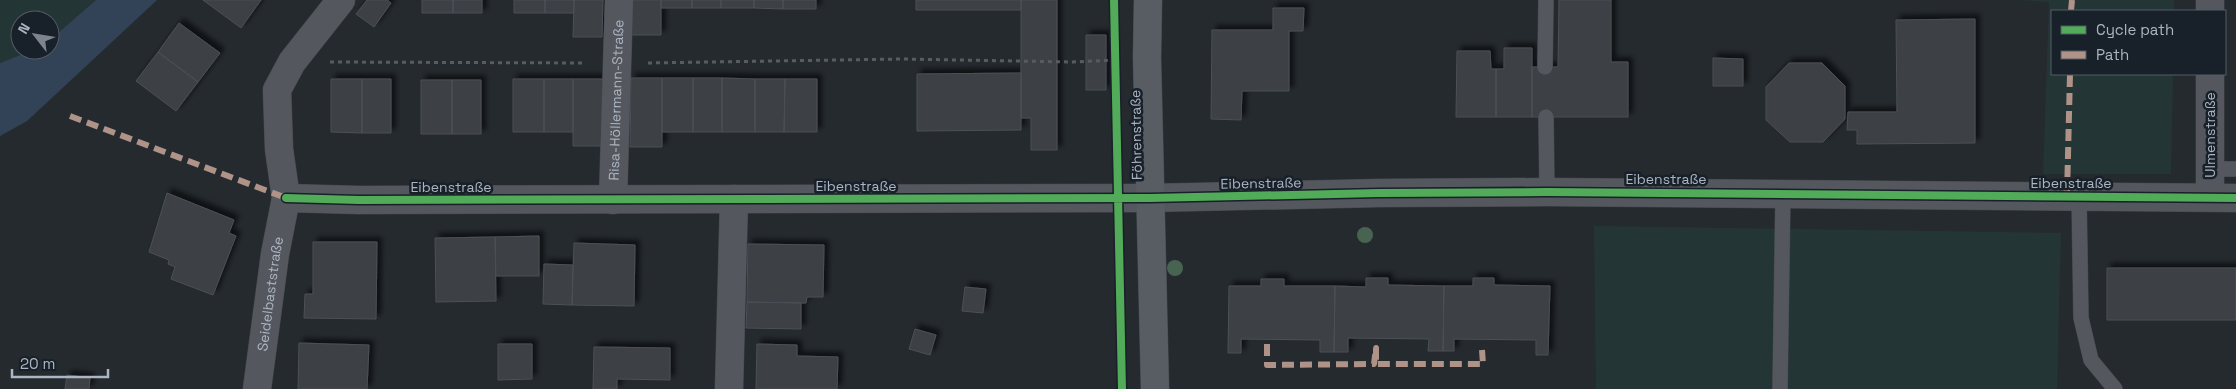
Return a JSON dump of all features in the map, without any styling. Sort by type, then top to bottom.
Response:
[{"type":"street","points":[[286,198],[279,148],[277,90],[292,62],[341,0]]},
{"type":"street","name":"Risa-Höllermann-Straße","points":[[613,200],[619,0]]},
{"type":"street","name":"Föhrenstraße","points":[[1148,0],[1147,58],[1155,389]]},
{"type":"street","name":"Ulmenstraße","points":[[2210,75],[2223,169],[2223,197]]},
{"type":"street","name":"Eibenstraße","points":[[286,198],[359,200],[1150,198],[1379,192],[1783,192],[2223,197]]},
{"type":"street","name":"Seidelbaststraße","points":[[257,389],[275,254],[286,198]]},
{"type":"street","points":[[729,389],[734,199]]},
{"type":"lane","points":[[1545,67],[1546,0]]},
{"type":"lane","points":[[1546,117],[1547,192]]},
{"type":"lane","points":[[1780,389],[1783,192]]},
{"type":"lane","name":"Eibenstraße","points":[[2079,195],[2080,318],[2091,360],[2115,389]]},
{"type":"path","points":[[1115,50],[1115,70]]},
{"type":"path","points":[[292,62],[618,64],[902,59],[1073,62],[1147,58]]},
{"type":"shaded area","points":[[0,0],[96,0],[60,31],[60,10],[10,10],[10,59],[0,63]]},
{"type":"shaded area","points":[[2015,0],[2174,0],[2174,10],[2051,10],[2051,75],[2173,75],[2171,174],[2043,174],[2049,2]]},
{"type":"shaded area","points":[[1594,226],[2061,233],[2057,389],[1596,389]]},
{"type":"water","points":[[96,0],[157,0],[27,121],[0,136],[0,63],[10,59],[60,60],[60,31]]},
{"type":"building","points":[[203,0],[261,0],[241,28]]},
{"type":"building","points":[[367,0],[387,0],[391,3],[374,27],[356,14]]},
{"type":"building","points":[[422,0],[453,0],[453,13],[422,13]]},
{"type":"building","points":[[453,0],[482,0],[482,13],[453,13]]},
{"type":"building","points":[[514,0],[545,0],[545,13],[514,13]]},
{"type":"building","points":[[545,0],[574,0],[574,13],[545,13]]},
{"type":"building","points":[[574,0],[603,0],[602,37],[573,37]]},
{"type":"building","points":[[632,0],[661,0],[661,35],[631,35]]},
{"type":"building","points":[[661,0],[692,0],[692,8],[661,8]]},
{"type":"building","points":[[692,0],[721,0],[721,8],[692,8]]},
{"type":"building","points":[[721,0],[754,0],[754,8],[721,8]]},
{"type":"building","points":[[754,0],[783,0],[783,9],[754,8]]},
{"type":"building","points":[[783,0],[816,0],[816,9],[783,9]]},
{"type":"building","points":[[916,0],[1021,0],[1021,10],[916,10]]},
{"type":"building","points":[[1021,0],[1057,0],[1057,150],[1031,150],[1031,118],[1021,118]]},
{"type":"building","points":[[1559,0],[1611,0],[1611,62],[1628,62],[1628,117],[1532,117],[1532,67],[1558,67]]},
{"type":"building","points":[[1273,8],[1304,8],[1303,31],[1289,31],[1289,91],[1242,91],[1241,120],[1211,119],[1212,30],[1273,30]]},
{"type":"building","points":[[1975,19],[1975,143],[1857,144],[1857,130],[1847,130],[1848,112],[1897,112],[1896,20]]},
{"type":"building","points":[[179,23],[220,53],[198,82],[158,52]]},
{"type":"building","points":[[1086,35],[1106,35],[1106,90],[1086,90]]},
{"type":"building","points":[[1504,48],[1532,48],[1532,117],[1496,117],[1496,69],[1504,69]]},
{"type":"building","points":[[1457,51],[1490,51],[1491,69],[1496,69],[1496,117],[1456,117]]},
{"type":"building","points":[[158,52],[198,82],[176,111],[136,81]]},
{"type":"building","points":[[1713,58],[1743,59],[1743,86],[1713,86]]},
{"type":"building","points":[[1789,63],[1822,63],[1845,86],[1845,119],[1823,142],[1790,142],[1766,120],[1766,87]]},
{"type":"building","points":[[1021,73],[1021,130],[917,131],[917,74]]},
{"type":"building","points":[[631,78],[662,78],[662,147],[630,147]]},
{"type":"building","points":[[662,78],[693,78],[693,132],[662,132]]},
{"type":"building","points":[[693,78],[722,78],[722,132],[693,132]]},
{"type":"building","points":[[722,78],[755,79],[755,132],[722,132]]},
{"type":"building","points":[[331,79],[362,79],[362,133],[331,132]]},
{"type":"building","points":[[362,79],[391,79],[391,133],[362,133]]},
{"type":"building","points":[[513,79],[544,79],[544,132],[513,132]]},
{"type":"building","points":[[544,79],[573,79],[573,132],[544,132]]},
{"type":"building","points":[[573,79],[603,79],[603,146],[573,146]]},
{"type":"building","points":[[755,79],[785,79],[784,132],[755,132]]},
{"type":"building","points":[[785,79],[817,79],[817,132],[784,132]]},
{"type":"building","points":[[421,80],[452,80],[452,134],[421,134]]},
{"type":"building","points":[[452,80],[481,80],[481,134],[452,134]]},
{"type":"building","points":[[167,193],[234,220],[229,233],[236,236],[213,295],[171,279],[175,267],[168,264],[169,260],[149,252]]},
{"type":"building","points":[[539,236],[539,276],[496,276],[495,237]]},
{"type":"building","points":[[495,237],[496,301],[436,302],[435,238]]},
{"type":"building","points":[[313,242],[377,242],[376,319],[304,318],[305,294],[313,294]]},
{"type":"building","points":[[574,243],[635,245],[634,306],[572,305]]},
{"type":"building","points":[[748,244],[824,245],[823,297],[807,297],[806,303],[747,302]]},
{"type":"building","points":[[544,264],[573,265],[572,305],[543,304]]},
{"type":"building","points":[[2107,268],[2236,268],[2236,320],[2107,320]]},
{"type":"building","points":[[1366,278],[1388,278],[1388,285],[1444,286],[1443,351],[1428,351],[1429,339],[1348,338],[1348,352],[1334,352],[1335,286],[1366,287]]},
{"type":"building","points":[[1473,278],[1494,278],[1494,285],[1550,286],[1548,355],[1536,355],[1536,340],[1454,339],[1454,351],[1443,351],[1444,286],[1473,286]]},
{"type":"building","points":[[1261,279],[1284,279],[1284,286],[1335,286],[1334,352],[1320,352],[1320,340],[1241,339],[1241,353],[1228,353],[1229,286],[1261,286]]},
{"type":"building","points":[[965,287],[986,289],[983,313],[962,311]]},
{"type":"building","points":[[747,302],[801,303],[801,329],[746,328]]},
{"type":"building","points":[[915,329],[936,335],[930,355],[909,349]]},
{"type":"building","points":[[299,343],[369,345],[367,389],[298,389]]},
{"type":"building","points":[[498,344],[532,344],[532,379],[498,380]]},
{"type":"building","points":[[757,344],[797,345],[797,356],[838,357],[837,389],[756,389]]},
{"type":"building","points":[[594,347],[670,348],[670,380],[617,379],[617,389],[593,389]]},
{"type":"building","points":[[67,375],[90,378],[89,389],[65,389]]},
{"type":"marked path","points":[[2071,10],[2072,0]]},
{"type":"marked path","points":[[2067,195],[2070,75]]},
{"type":"marked path","points":[[70,116],[286,198]]},
{"type":"marked path","points":[[1267,344],[1267,365],[1374,364],[1376,348],[1376,364],[1483,364],[1482,350]]},
{"type":"cycle path","points":[[1114,0],[1122,389]]},
{"type":"cycle path","points":[[286,198],[359,200],[1150,198],[1379,193],[1547,192],[2236,198]]}]
